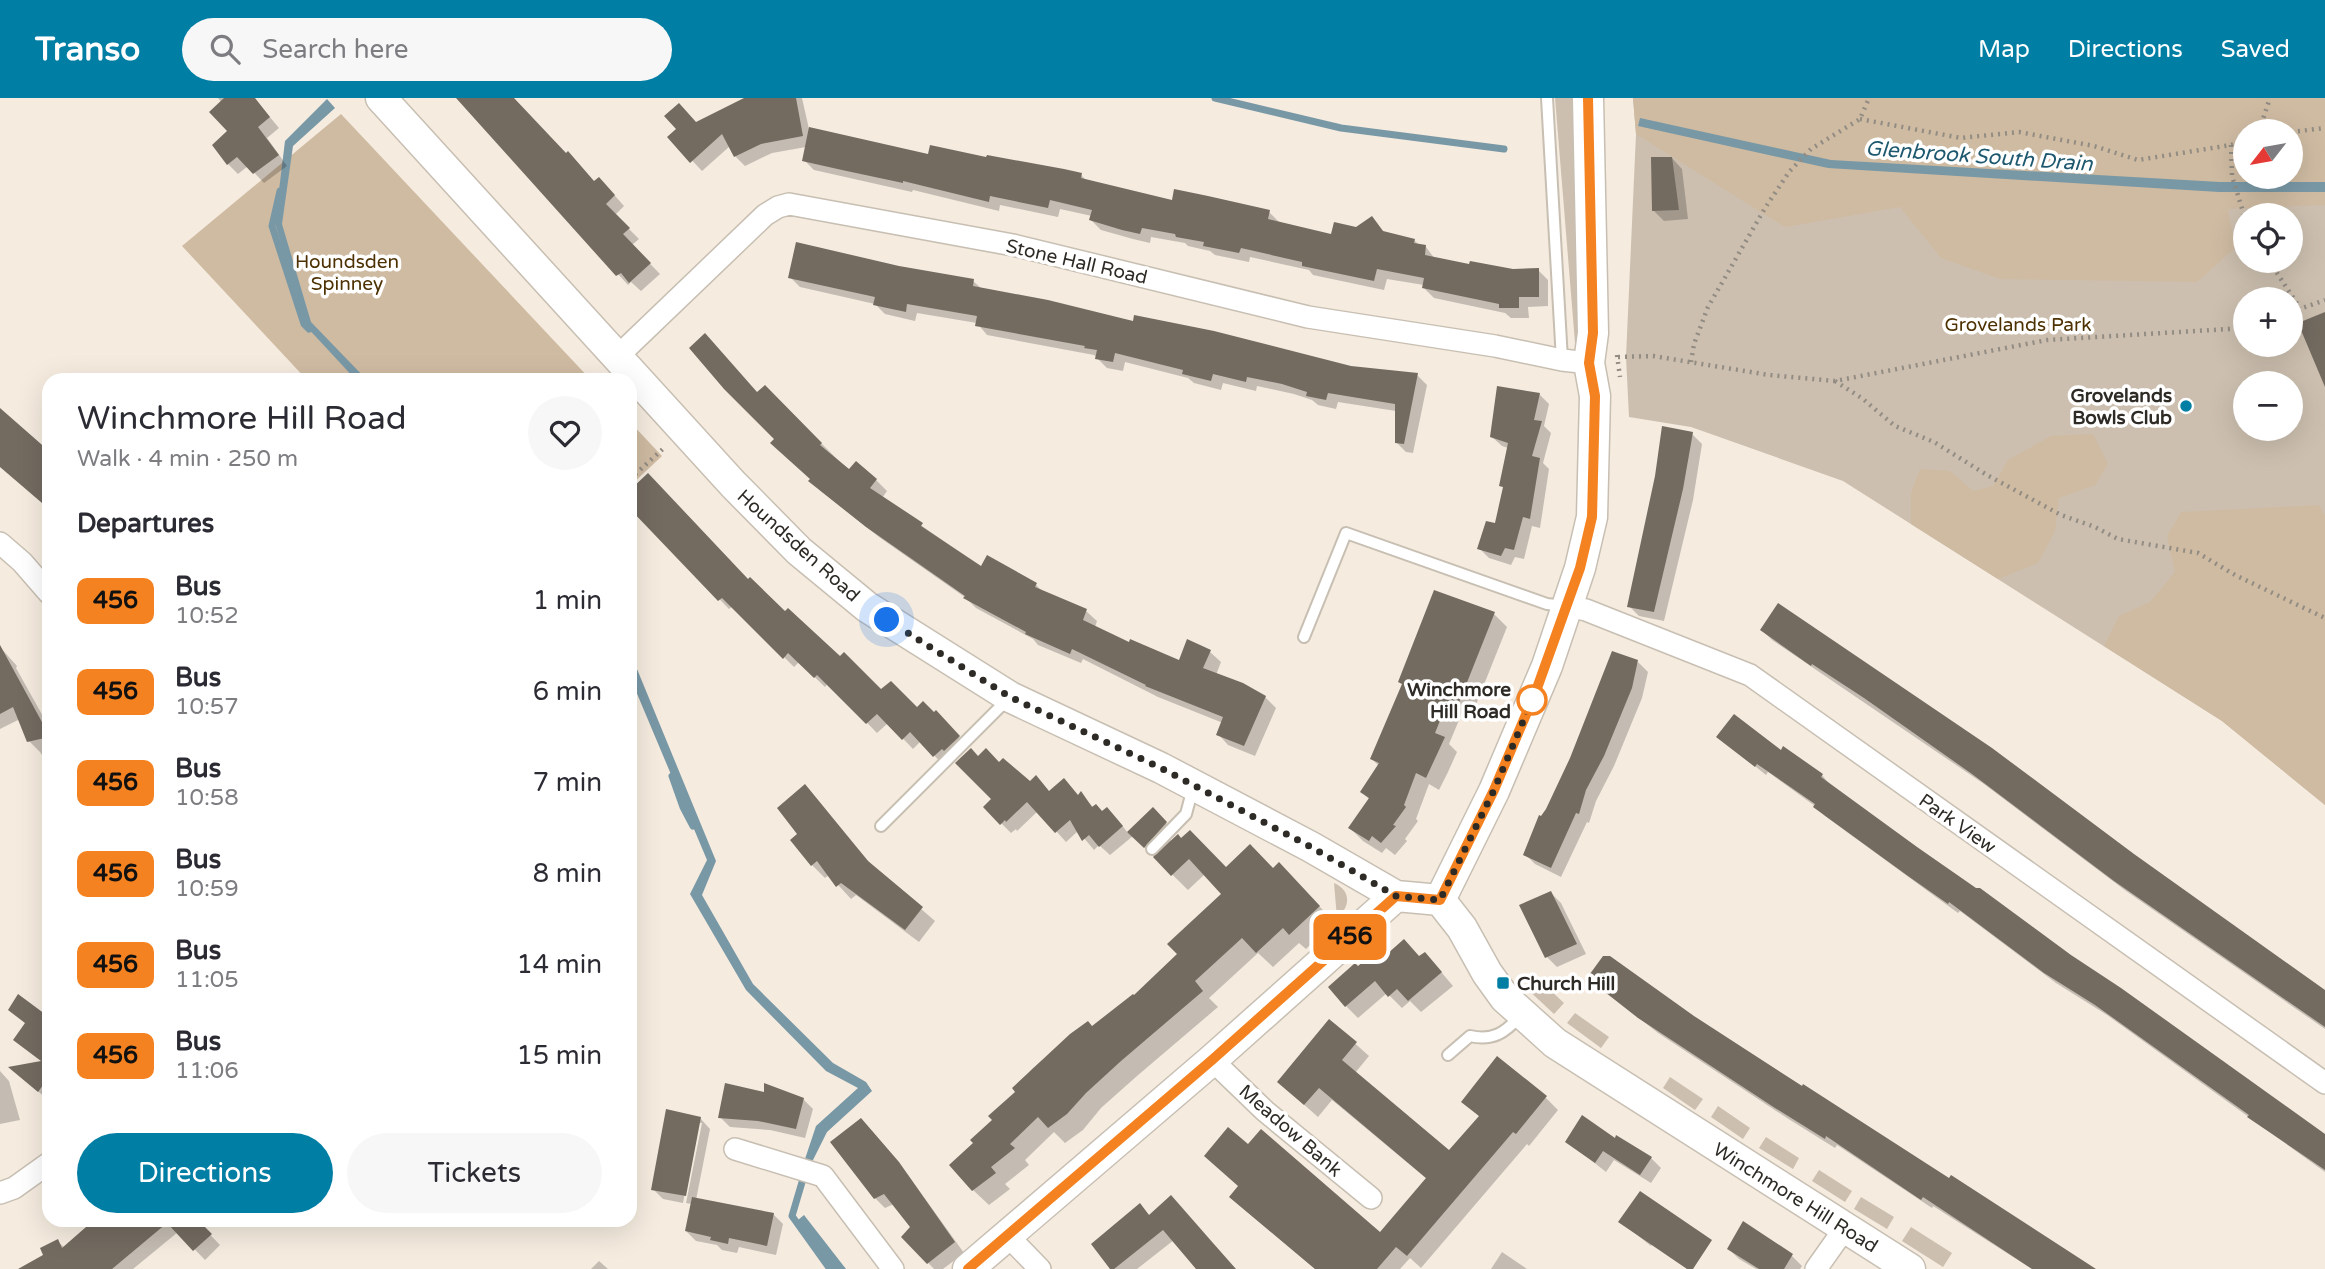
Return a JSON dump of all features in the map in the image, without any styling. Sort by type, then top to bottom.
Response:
[{"type":"street","name":"Houndsden Road","points":[[381,98],[633,373]]},
{"type":"street","points":[[968,1269],[1212,1060],[1396,896],[1440,900],[1494,790],[1547,666],[1580,568],[1592,517],[1595,396],[1575,362],[1593,333],[1588,98]]},
{"type":"street","name":"Stone Hall Road","points":[[618,356],[765,215],[789,204],[1013,245],[1308,317],[1495,346],[1575,362]]},
{"type":"street","name":"Houndsden Road","points":[[637,377],[733,484],[799,551],[867,607],[1010,697],[1194,786],[1311,847],[1396,896]]},
{"type":"street","points":[[0,543],[22,562],[42,585]]},
{"type":"street","name":"Park View","points":[[1567,606],[1750,675],[2325,1083]]},
{"type":"street","name":"Winchmore Hill Road","points":[[1440,900],[1462,928],[1487,973],[1506,998],[1555,1043],[1910,1269]]},
{"type":"street","name":"Meadow Bank","points":[[1212,1060],[1265,1111],[1371,1198]]},
{"type":"street","points":[[735,1149],[823,1176],[893,1269]]},
{"type":"street","points":[[0,1193],[14,1188],[42,1168]]},
{"type":"street","points":[[1816,1269],[1845,1228]]},
{"type":"street","points":[[1007,1235],[1040,1269]]},
{"type":"lane","points":[[1547,98],[1575,362]]},
{"type":"lane","points":[[1304,637],[1346,533],[1548,604],[1567,606]]},
{"type":"lane","points":[[881,826],[1010,697]]},
{"type":"lane","points":[[1152,849],[1186,814],[1194,786]]},
{"type":"lane","points":[[1448,1055],[1470,1036],[1481,1039],[1495,1037],[1511,1027],[1522,1014]]},
{"type":"path","points":[[1691,362],[1694,344],[1720,283],[1749,232],[1791,171],[1811,149],[1860,119],[1869,98]]},
{"type":"path","points":[[2263,119],[2270,98]]},
{"type":"path","points":[[1860,119],[1961,138],[2019,132],[2095,146],[2138,160],[2231,145],[2232,176],[2240,203]]},
{"type":"path","points":[[2303,131],[2325,128]]},
{"type":"path","points":[[2303,307],[2325,300]]},
{"type":"path","points":[[1619,357],[1653,356],[1769,375],[1835,381],[2048,340],[2233,329]]},
{"type":"path","points":[[1835,381],[1863,399],[1895,426],[1934,442],[1987,475],[2061,515],[2095,527],[2118,540],[2198,553],[2235,575],[2325,618]]},
{"type":"path","points":[[637,473],[665,447]]},
{"type":"green space","points":[[1555,98],[1578,98],[1588,352],[1576,355]]},
{"type":"green space","name":"Grovelands Park","points":[[1633,98],[2325,98],[2325,805],[2222,721],[1843,481],[1691,427],[1629,417],[1626,357],[1636,134]]},
{"type":"green space","points":[[1633,98],[2325,98],[2325,205],[2233,203],[2233,209],[2228,209],[2233,250],[2197,282],[2000,279],[1941,258],[1900,207],[1785,227],[1636,134]]},
{"type":"green space","name":"Houndsden Spinney","points":[[341,114],[584,373],[300,373],[182,246]]},
{"type":"green space","points":[[637,429],[662,456],[637,479]]},
{"type":"green space","points":[[2093,434],[2108,464],[2095,485],[2059,498],[2055,531],[2038,563],[1998,579],[1911,524],[1911,493],[1920,469],[1950,471],[1973,491],[1993,486],[2008,460],[2051,436]]},
{"type":"green space","points":[[2319,505],[2325,516],[2325,805],[2222,721],[2104,646],[2119,616],[2150,602],[2175,572],[2167,536],[2181,512]]},
{"type":"green space","points":[[1334,883],[1344,890],[1347,899],[1345,909],[1337,918]]},
{"type":"green space","points":[[1535,976],[1564,1003],[1554,1014],[1525,987]]},
{"type":"green space","points":[[1575,1013],[1609,1037],[1601,1048],[1567,1023]]},
{"type":"green space","points":[[1670,1077],[1703,1099],[1695,1110],[1663,1088]]},
{"type":"green space","points":[[1718,1106],[1750,1128],[1743,1139],[1711,1117]]},
{"type":"green space","points":[[1766,1137],[1799,1158],[1793,1169],[1759,1148]]},
{"type":"green space","points":[[1819,1170],[1852,1191],[1845,1202],[1812,1181]]},
{"type":"green space","points":[[1861,1197],[1894,1217],[1887,1229],[1854,1209]]},
{"type":"green space","points":[[1911,1227],[1952,1253],[1943,1267],[1902,1241]]},
{"type":"water","points":[[327,99],[335,108],[293,146],[282,224],[311,322],[360,373],[350,373],[304,324],[275,223],[285,141]]},
{"type":"water","points":[[1640,118],[1831,160],[2233,182],[2233,189],[2303,189],[2303,182],[2325,182],[2325,192],[2219,192],[1828,168],[1638,126]]},
{"type":"water","points":[[637,669],[716,861],[702,895],[753,984],[833,1063],[866,1082],[872,1091],[827,1132],[812,1162],[805,1159],[816,1126],[858,1088],[826,1071],[746,990],[690,894],[707,860],[637,694]]},
{"type":"water","points":[[804,1215],[846,1269],[833,1269],[798,1220]]},
{"type":"building","points":[[224,98],[255,98],[270,117],[258,127],[279,155],[253,174],[237,157],[227,165],[212,145],[227,131],[209,112]]},
{"type":"building","points":[[456,98],[514,98],[594,181],[599,177],[615,195],[606,204],[630,228],[623,234],[651,263],[629,283],[621,273],[616,276]]},
{"type":"building","points":[[744,98],[796,98],[803,136],[761,144],[734,157],[722,134],[690,163],[667,137],[676,129],[664,116],[679,103],[696,122]]},
{"type":"building","points":[[809,127],[928,154],[930,145],[1064,169],[1082,173],[1081,178],[1172,200],[1174,189],[1270,210],[1268,219],[1331,234],[1334,222],[1356,227],[1372,216],[1383,231],[1415,239],[1414,243],[1426,245],[1425,255],[1469,264],[1470,261],[1513,269],[1539,268],[1539,297],[1519,297],[1519,308],[1499,308],[1499,304],[1422,288],[1424,278],[1377,269],[1374,281],[1302,266],[1302,262],[1241,248],[1239,253],[1203,246],[1204,242],[1176,237],[1175,234],[1142,228],[1140,234],[1122,230],[1089,220],[1092,210],[1050,200],[1048,208],[990,196],[989,202],[802,161]]},
{"type":"building","points":[[1651,157],[1672,157],[1679,210],[1652,211]]},
{"type":"building","points":[[796,242],[899,266],[974,279],[973,286],[1048,300],[1133,321],[1134,315],[1214,331],[1351,366],[1418,373],[1404,444],[1395,443],[1395,404],[1328,393],[1326,400],[1306,396],[1307,392],[1282,384],[1247,377],[1246,382],[1213,374],[1211,381],[1182,374],[1183,370],[1115,353],[1113,362],[1095,359],[1097,350],[1084,348],[1085,346],[975,326],[977,316],[907,304],[906,312],[873,305],[875,297],[788,278]]},
{"type":"building","points":[[2325,312],[2325,387],[2303,335],[2303,321]]},
{"type":"building","points":[[705,333],[757,392],[765,385],[822,443],[820,445],[849,469],[856,461],[877,479],[870,488],[981,566],[987,555],[1037,583],[1035,587],[1087,609],[1083,620],[1129,642],[1130,639],[1179,660],[1187,639],[1211,650],[1203,668],[1243,683],[1266,696],[1244,746],[1216,735],[1223,717],[1145,686],[1072,649],[1070,654],[1025,634],[1026,632],[963,598],[965,596],[866,527],[808,481],[810,479],[770,443],[774,439],[724,389],[689,348]]},
{"type":"building","points":[[1497,386],[1540,393],[1534,420],[1542,421],[1532,456],[1540,458],[1530,519],[1523,517],[1514,550],[1505,548],[1501,556],[1477,549],[1486,521],[1495,523],[1503,487],[1499,486],[1508,443],[1490,437]]},
{"type":"building","points":[[0,408],[42,445],[42,503],[0,467]]},
{"type":"building","points":[[1662,426],[1693,432],[1683,489],[1654,612],[1627,607],[1655,476]]},
{"type":"building","points":[[648,473],[748,579],[750,577],[785,611],[788,608],[840,656],[844,652],[881,689],[891,681],[917,707],[923,701],[934,712],[936,710],[960,736],[933,757],[910,732],[902,740],[877,714],[866,724],[817,675],[814,678],[788,653],[783,659],[722,598],[718,601],[637,516],[637,483]]},
{"type":"building","points":[[1434,590],[1495,612],[1458,705],[1448,701],[1435,733],[1445,737],[1426,778],[1416,773],[1404,805],[1406,807],[1393,825],[1396,826],[1381,843],[1372,836],[1369,841],[1348,828],[1369,798],[1360,792],[1379,763],[1370,759],[1402,684],[1398,682]]},
{"type":"building","points":[[1778,603],[1992,748],[2134,854],[2325,990],[2325,1027],[2114,881],[1972,774],[1864,698],[1812,664],[1811,666],[1760,630]]},
{"type":"building","points":[[0,645],[42,722],[42,739],[27,742],[13,707],[0,714]]},
{"type":"building","points":[[1612,651],[1638,660],[1632,688],[1604,756],[1586,790],[1579,814],[1576,813],[1551,868],[1523,855],[1539,815],[1546,809],[1570,758]]},
{"type":"building","points":[[1734,714],[1781,750],[1783,746],[1823,774],[1821,777],[1917,847],[1976,888],[1980,888],[2325,1134],[2325,1170],[2247,1117],[2249,1115],[2095,1005],[2044,973],[1949,902],[1948,904],[1908,876],[1813,807],[1815,804],[1757,764],[1755,767],[1716,737]]},
{"type":"building","points":[[971,748],[978,756],[986,748],[999,762],[1003,758],[1030,781],[1036,775],[1049,791],[1064,778],[1078,795],[1081,791],[1092,807],[1096,804],[1102,811],[1107,807],[1123,826],[1099,847],[1089,835],[1082,841],[1070,820],[1055,833],[1027,802],[1000,825],[983,807],[991,799],[955,763]]},
{"type":"building","points":[[805,784],[868,861],[923,907],[905,930],[841,883],[836,887],[817,861],[811,866],[790,840],[797,834],[777,808]]},
{"type":"building","points":[[1153,807],[1167,822],[1144,848],[1127,832]]},
{"type":"building","points":[[1190,830],[1226,867],[1250,844],[1273,868],[1279,862],[1320,906],[1289,935],[1283,928],[1256,953],[1242,938],[1195,981],[1203,991],[1121,1061],[1067,1114],[1048,1128],[1038,1117],[1010,1144],[1015,1148],[991,1167],[996,1173],[972,1191],[949,1165],[973,1143],[970,1140],[992,1120],[988,1116],[1015,1092],[1012,1088],[1070,1034],[1088,1021],[1092,1026],[1134,995],[1177,954],[1167,944],[1221,894],[1189,859],[1171,876],[1153,857],[1178,834],[1181,838]]},
{"type":"building","points":[[1551,891],[1577,944],[1545,958],[1519,905]]},
{"type":"building","points":[[1404,939],[1419,956],[1425,952],[1442,972],[1408,1001],[1397,989],[1388,997],[1375,981],[1345,1007],[1328,987],[1355,963],[1358,966],[1381,947],[1387,954]]},
{"type":"building","points":[[1603,956],[1610,956],[1694,1016],[1802,1086],[1803,1084],[1949,1178],[1951,1175],[2096,1269],[2032,1269],[1923,1197],[1921,1200],[1826,1136],[1825,1139],[1775,1108],[1638,1018],[1587,978]]},
{"type":"building","points":[[18,994],[42,1012],[42,1087],[38,1092],[8,1067],[41,1061],[13,1040],[25,1023],[8,1010]]},
{"type":"building","points":[[1329,1019],[1357,1042],[1342,1060],[1449,1150],[1479,1116],[1461,1102],[1497,1056],[1547,1096],[1407,1256],[1396,1247],[1377,1269],[1315,1269],[1229,1197],[1238,1186],[1204,1156],[1228,1127],[1248,1144],[1261,1129],[1380,1232],[1426,1178],[1319,1088],[1304,1105],[1277,1082]]},
{"type":"building","points":[[725,1083],[764,1092],[764,1083],[804,1098],[796,1129],[758,1121],[718,1118]]},
{"type":"building","points":[[666,1109],[701,1117],[686,1196],[651,1190]]},
{"type":"building","points":[[1582,1115],[1615,1138],[1616,1135],[1652,1157],[1640,1175],[1603,1151],[1595,1163],[1565,1142]]},
{"type":"building","points":[[861,1118],[899,1162],[955,1242],[927,1264],[901,1237],[910,1227],[884,1194],[874,1199],[830,1142]]},
{"type":"building","points":[[1640,1191],[1712,1240],[1693,1269],[1687,1269],[1618,1222]]},
{"type":"building","points":[[1171,1195],[1236,1269],[1196,1269],[1163,1230],[1114,1269],[1110,1269],[1091,1244],[1140,1203],[1149,1215]]},
{"type":"building","points":[[692,1197],[774,1213],[767,1246],[729,1238],[728,1244],[685,1231]]},
{"type":"building","points":[[1743,1221],[1793,1254],[1784,1269],[1759,1269],[1727,1249]]},
{"type":"building","points":[[86,1227],[162,1227],[112,1269],[18,1269],[43,1255],[40,1248],[58,1239],[62,1248]]},
{"type":"building","points":[[171,1227],[205,1227],[212,1234],[193,1251]]},
{"type":"waterway","name":"Glenbrook South Drain","points":[[1215,98],[1341,128],[1504,149]]},
{"type":"waterway","points":[[280,191],[272,226],[304,324],[309,329]]},
{"type":"waterway","points":[[672,776],[693,826]]},
{"type":"waterway","points":[[805,1172],[792,1216],[830,1269]]},
{"type":"bus line","name":"456","points":[[968,1269],[1212,1060],[1396,896],[1440,900],[1465,853],[1547,666],[1580,568],[1592,517],[1595,396],[1589,363],[1593,333],[1588,98]]},
{"type":"place","name":"Grovelands Bowls Club","points":[[2186,406]]},
{"type":"place","name":"Winchmore Hill Road","points":[[1532,700]]},
{"type":"place","name":"Church Hill","points":[[1503,983]]},
{"type":"route","points":[[887,620],[1010,697],[1161,768],[1311,847],[1396,896],[1440,900],[1494,790],[1536,691],[1532,700]]}]
